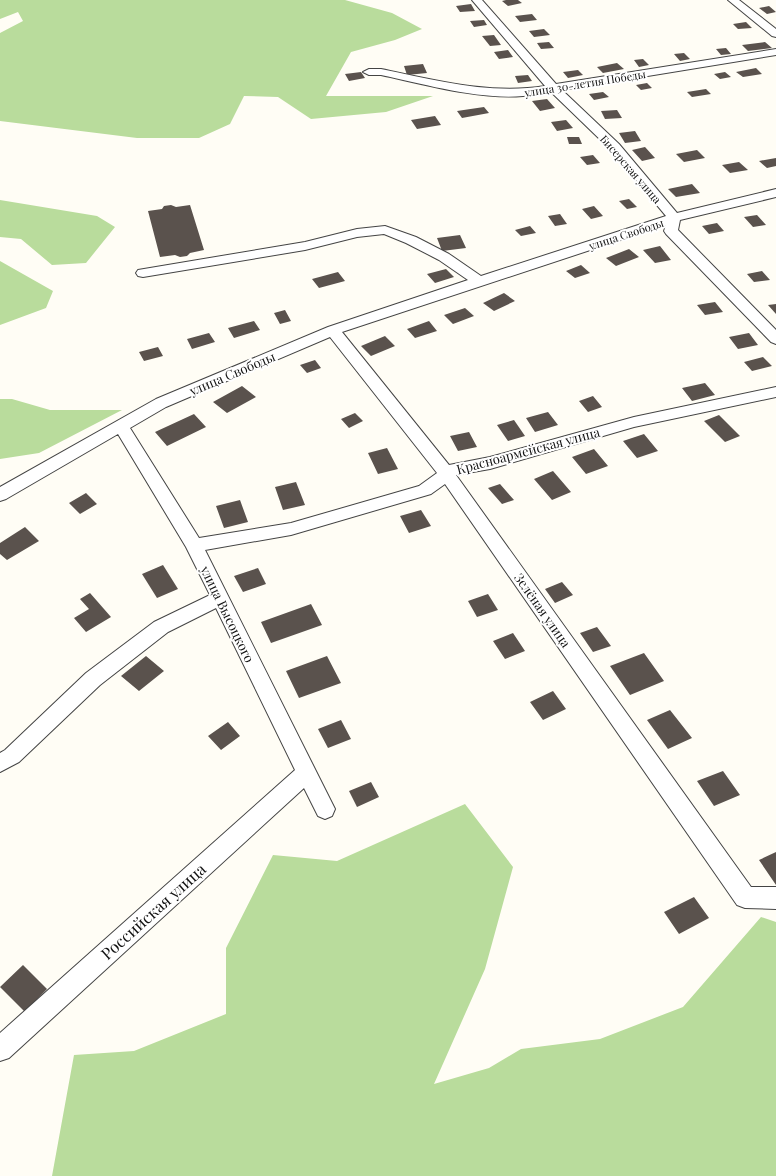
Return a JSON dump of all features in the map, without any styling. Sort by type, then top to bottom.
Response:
[{"type":"street","name":"Бисерская улица","points":[[477,0],[554,89],[615,147],[674,218]]},
{"type":"street","points":[[733,0],[776,34]]},
{"type":"street","name":"улица 30-летия Победы","points":[[369,72],[381,72],[479,91],[523,93],[776,52]]},
{"type":"street","name":"улица Свободы","points":[[0,495],[161,403],[333,330],[674,218],[776,193]]},
{"type":"street","points":[[674,218],[671,231],[776,339]]},
{"type":"street","points":[[143,273],[304,246],[357,233],[385,230],[411,240],[444,257],[479,281]]},
{"type":"street","name":"Зелёная улица","points":[[333,330],[447,474],[745,897],[776,898]]},
{"type":"street","name":"Красноармейская улица","points":[[194,545],[291,529],[425,490],[453,469],[490,463],[634,422],[776,392]]},
{"type":"street","name":"улица Высоцкого","points":[[121,426],[194,545],[325,809]]},
{"type":"street","points":[[0,763],[12,756],[93,679],[161,627],[221,598]]},
{"type":"street","name":"Российская улица","points":[[0,1049],[307,772]]},
{"type":"green space","points":[[0,0],[345,0],[392,13],[422,29],[395,40],[351,52],[326,96],[433,96],[386,112],[311,119],[278,97],[244,96],[230,124],[199,138],[137,138],[0,121],[0,33],[23,21],[18,12],[0,19]]},
{"type":"green space","points":[[0,200],[97,216],[115,227],[86,263],[52,265],[21,239],[0,237]]},
{"type":"green space","points":[[0,261],[53,291],[46,308],[0,325]]},
{"type":"green space","points":[[0,399],[12,399],[50,410],[122,410],[39,453],[0,459]]},
{"type":"green space","points":[[465,804],[513,867],[485,969],[434,1084],[489,1068],[521,1049],[600,1039],[683,1007],[761,917],[776,922],[776,1176],[52,1176],[74,1055],[134,1051],[226,1014],[226,948],[273,855],[337,861]]},
{"type":"building","points":[[518,0],[522,3],[508,6],[502,1]]},
{"type":"building","points":[[471,4],[475,11],[460,12],[456,6]]},
{"type":"building","points":[[769,6],[776,12],[767,14],[759,8]]},
{"type":"building","points":[[532,14],[537,20],[520,22],[515,16]]},
{"type":"building","points":[[484,20],[487,25],[474,27],[470,21]]},
{"type":"building","points":[[746,22],[752,28],[738,29],[733,24]]},
{"type":"building","points":[[544,29],[550,35],[534,37],[529,31]]},
{"type":"building","points":[[494,35],[501,45],[490,46],[482,36]]},
{"type":"building","points":[[549,42],[554,48],[541,49],[537,43]]},
{"type":"building","points":[[765,42],[772,48],[748,51],[742,45]]},
{"type":"building","points":[[726,48],[731,54],[721,55],[716,49]]},
{"type":"building","points":[[508,50],[513,57],[499,59],[494,52]]},
{"type":"building","points":[[684,53],[690,59],[680,61],[674,54]]},
{"type":"building","points":[[643,59],[649,65],[639,67],[634,60]]},
{"type":"building","points":[[617,63],[624,69],[603,73],[597,67]]},
{"type":"building","points":[[423,64],[427,73],[407,75],[404,66]]},
{"type":"building","points":[[756,68],[762,74],[743,77],[736,72]]},
{"type":"building","points":[[578,70],[583,75],[568,78],[563,72]]},
{"type":"building","points":[[361,72],[365,78],[349,81],[345,74]]},
{"type":"building","points":[[725,72],[731,77],[720,79],[714,74]]},
{"type":"building","points":[[528,75],[532,81],[518,83],[515,76]]},
{"type":"building","points":[[647,83],[652,88],[641,90],[636,85]]},
{"type":"building","points":[[706,89],[711,94],[692,97],[687,92]]},
{"type":"building","points":[[603,92],[609,97],[594,100],[589,94]]},
{"type":"building","points":[[547,99],[555,108],[540,111],[532,101]]},
{"type":"building","points":[[484,107],[489,113],[462,118],[457,111]]},
{"type":"building","points":[[617,110],[622,118],[605,119],[601,111]]},
{"type":"building","points":[[435,116],[441,125],[417,129],[411,120]]},
{"type":"building","points":[[566,120],[573,128],[557,131],[551,122]]},
{"type":"building","points":[[635,131],[641,141],[625,143],[619,133]]},
{"type":"building","points":[[567,137],[579,137],[582,144],[569,144]]},
{"type":"building","points":[[645,147],[655,158],[642,161],[632,150]]},
{"type":"building","points":[[697,150],[705,158],[684,162],[676,154]]},
{"type":"building","points":[[593,155],[600,163],[587,165],[580,157]]},
{"type":"building","points":[[776,158],[776,166],[767,168],[759,161]]},
{"type":"building","points":[[739,162],[748,170],[730,173],[722,165]]},
{"type":"building","points":[[692,184],[700,193],[676,197],[668,189]]},
{"type":"building","points":[[629,199],[637,207],[627,209],[619,201]]},
{"type":"building","points":[[171,205],[176,207],[190,205],[204,250],[190,253],[187,256],[180,257],[175,255],[160,257],[148,211],[162,209],[164,206]]},
{"type":"building","points":[[594,206],[603,216],[591,219],[582,209]]},
{"type":"building","points":[[560,214],[567,224],[555,226],[548,216]]},
{"type":"building","points":[[757,215],[766,225],[753,227],[744,217]]},
{"type":"building","points":[[717,223],[724,231],[709,234],[702,226]]},
{"type":"building","points":[[530,226],[536,233],[521,236],[515,230]]},
{"type":"building","points":[[460,235],[466,248],[442,251],[437,238]]},
{"type":"building","points":[[660,246],[671,260],[655,263],[643,250]]},
{"type":"building","points":[[629,249],[639,257],[616,266],[606,258]]},
{"type":"building","points":[[581,265],[590,273],[575,278],[566,271]]},
{"type":"building","points":[[446,269],[454,277],[435,283],[427,274]]},
{"type":"building","points":[[762,271],[770,280],[754,282],[747,274]]},
{"type":"building","points":[[338,272],[345,281],[319,288],[312,279]]},
{"type":"building","points":[[504,293],[515,301],[494,311],[483,303]]},
{"type":"building","points":[[715,302],[723,312],[705,315],[697,305]]},
{"type":"building","points":[[776,304],[776,314],[768,305]]},
{"type":"building","points":[[465,308],[474,316],[453,324],[444,315]]},
{"type":"building","points":[[285,310],[291,321],[280,324],[274,313]]},
{"type":"building","points":[[254,321],[260,330],[234,338],[228,328]]},
{"type":"building","points":[[429,321],[437,331],[415,338],[407,329]]},
{"type":"building","points":[[209,333],[215,342],[192,349],[187,339]]},
{"type":"building","points":[[749,333],[758,345],[738,349],[729,337]]},
{"type":"building","points":[[385,336],[395,346],[371,356],[361,346]]},
{"type":"building","points":[[158,347],[163,356],[144,361],[139,352]]},
{"type":"building","points":[[763,357],[772,366],[752,371],[744,362]]},
{"type":"building","points":[[315,360],[321,368],[307,373],[300,365]]},
{"type":"building","points":[[705,383],[715,395],[692,401],[682,388]]},
{"type":"building","points":[[242,386],[256,397],[227,413],[213,402]]},
{"type":"building","points":[[593,396],[602,407],[588,412],[579,401]]},
{"type":"building","points":[[548,412],[558,425],[535,432],[526,418]]},
{"type":"building","points":[[355,413],[363,421],[349,428],[341,419]]},
{"type":"building","points":[[194,414],[206,427],[167,446],[155,432]]},
{"type":"building","points":[[719,415],[740,436],[725,442],[704,421]]},
{"type":"building","points":[[514,420],[525,436],[508,441],[497,425]]},
{"type":"building","points":[[469,432],[477,447],[458,451],[450,436]]},
{"type":"building","points":[[644,434],[658,451],[637,458],[623,441]]},
{"type":"building","points":[[387,448],[398,469],[378,474],[368,453]]},
{"type":"building","points":[[594,449],[608,466],[586,474],[572,457]]},
{"type":"building","points":[[553,471],[571,492],[552,500],[534,479]]},
{"type":"building","points":[[296,482],[305,505],[283,510],[275,487]]},
{"type":"building","points":[[500,484],[514,500],[502,504],[488,488]]},
{"type":"building","points":[[86,493],[97,504],[80,514],[69,503]]},
{"type":"building","points":[[240,500],[248,522],[224,528],[216,506]]},
{"type":"building","points":[[421,510],[431,526],[409,533],[400,516]]},
{"type":"building","points":[[25,527],[39,541],[7,560],[0,554],[0,543]]},
{"type":"building","points":[[163,565],[178,589],[157,598],[142,574]]},
{"type":"building","points":[[258,568],[266,584],[243,592],[234,576]]},
{"type":"building","points":[[562,582],[573,595],[555,603],[545,589]]},
{"type":"building","points":[[90,593],[111,617],[86,632],[74,618],[89,609],[80,599]]},
{"type":"building","points":[[488,594],[498,610],[477,617],[468,601]]},
{"type":"building","points":[[311,604],[322,625],[271,643],[261,622]]},
{"type":"building","points":[[597,627],[611,646],[593,652],[580,633]]},
{"type":"building","points":[[513,633],[525,651],[505,659],[493,641]]},
{"type":"building","points":[[644,653],[664,681],[630,695],[610,666]]},
{"type":"building","points":[[146,656],[164,671],[139,691],[121,676]]},
{"type":"building","points":[[327,656],[341,683],[299,698],[286,671]]},
{"type":"building","points":[[553,691],[566,709],[543,720],[530,702]]},
{"type":"building","points":[[670,710],[692,738],[668,749],[647,720]]},
{"type":"building","points":[[341,720],[351,739],[328,748],[318,729]]},
{"type":"building","points":[[228,722],[240,736],[221,750],[208,736]]},
{"type":"building","points":[[723,771],[740,795],[714,806],[697,781]]},
{"type":"building","points":[[371,782],[379,797],[357,807],[349,791]]},
{"type":"building","points":[[776,852],[776,885],[759,860]]},
{"type":"building","points":[[694,897],[709,918],[679,934],[664,912]]},
{"type":"building","points":[[23,965],[47,989],[25,1012],[0,987]]}]
